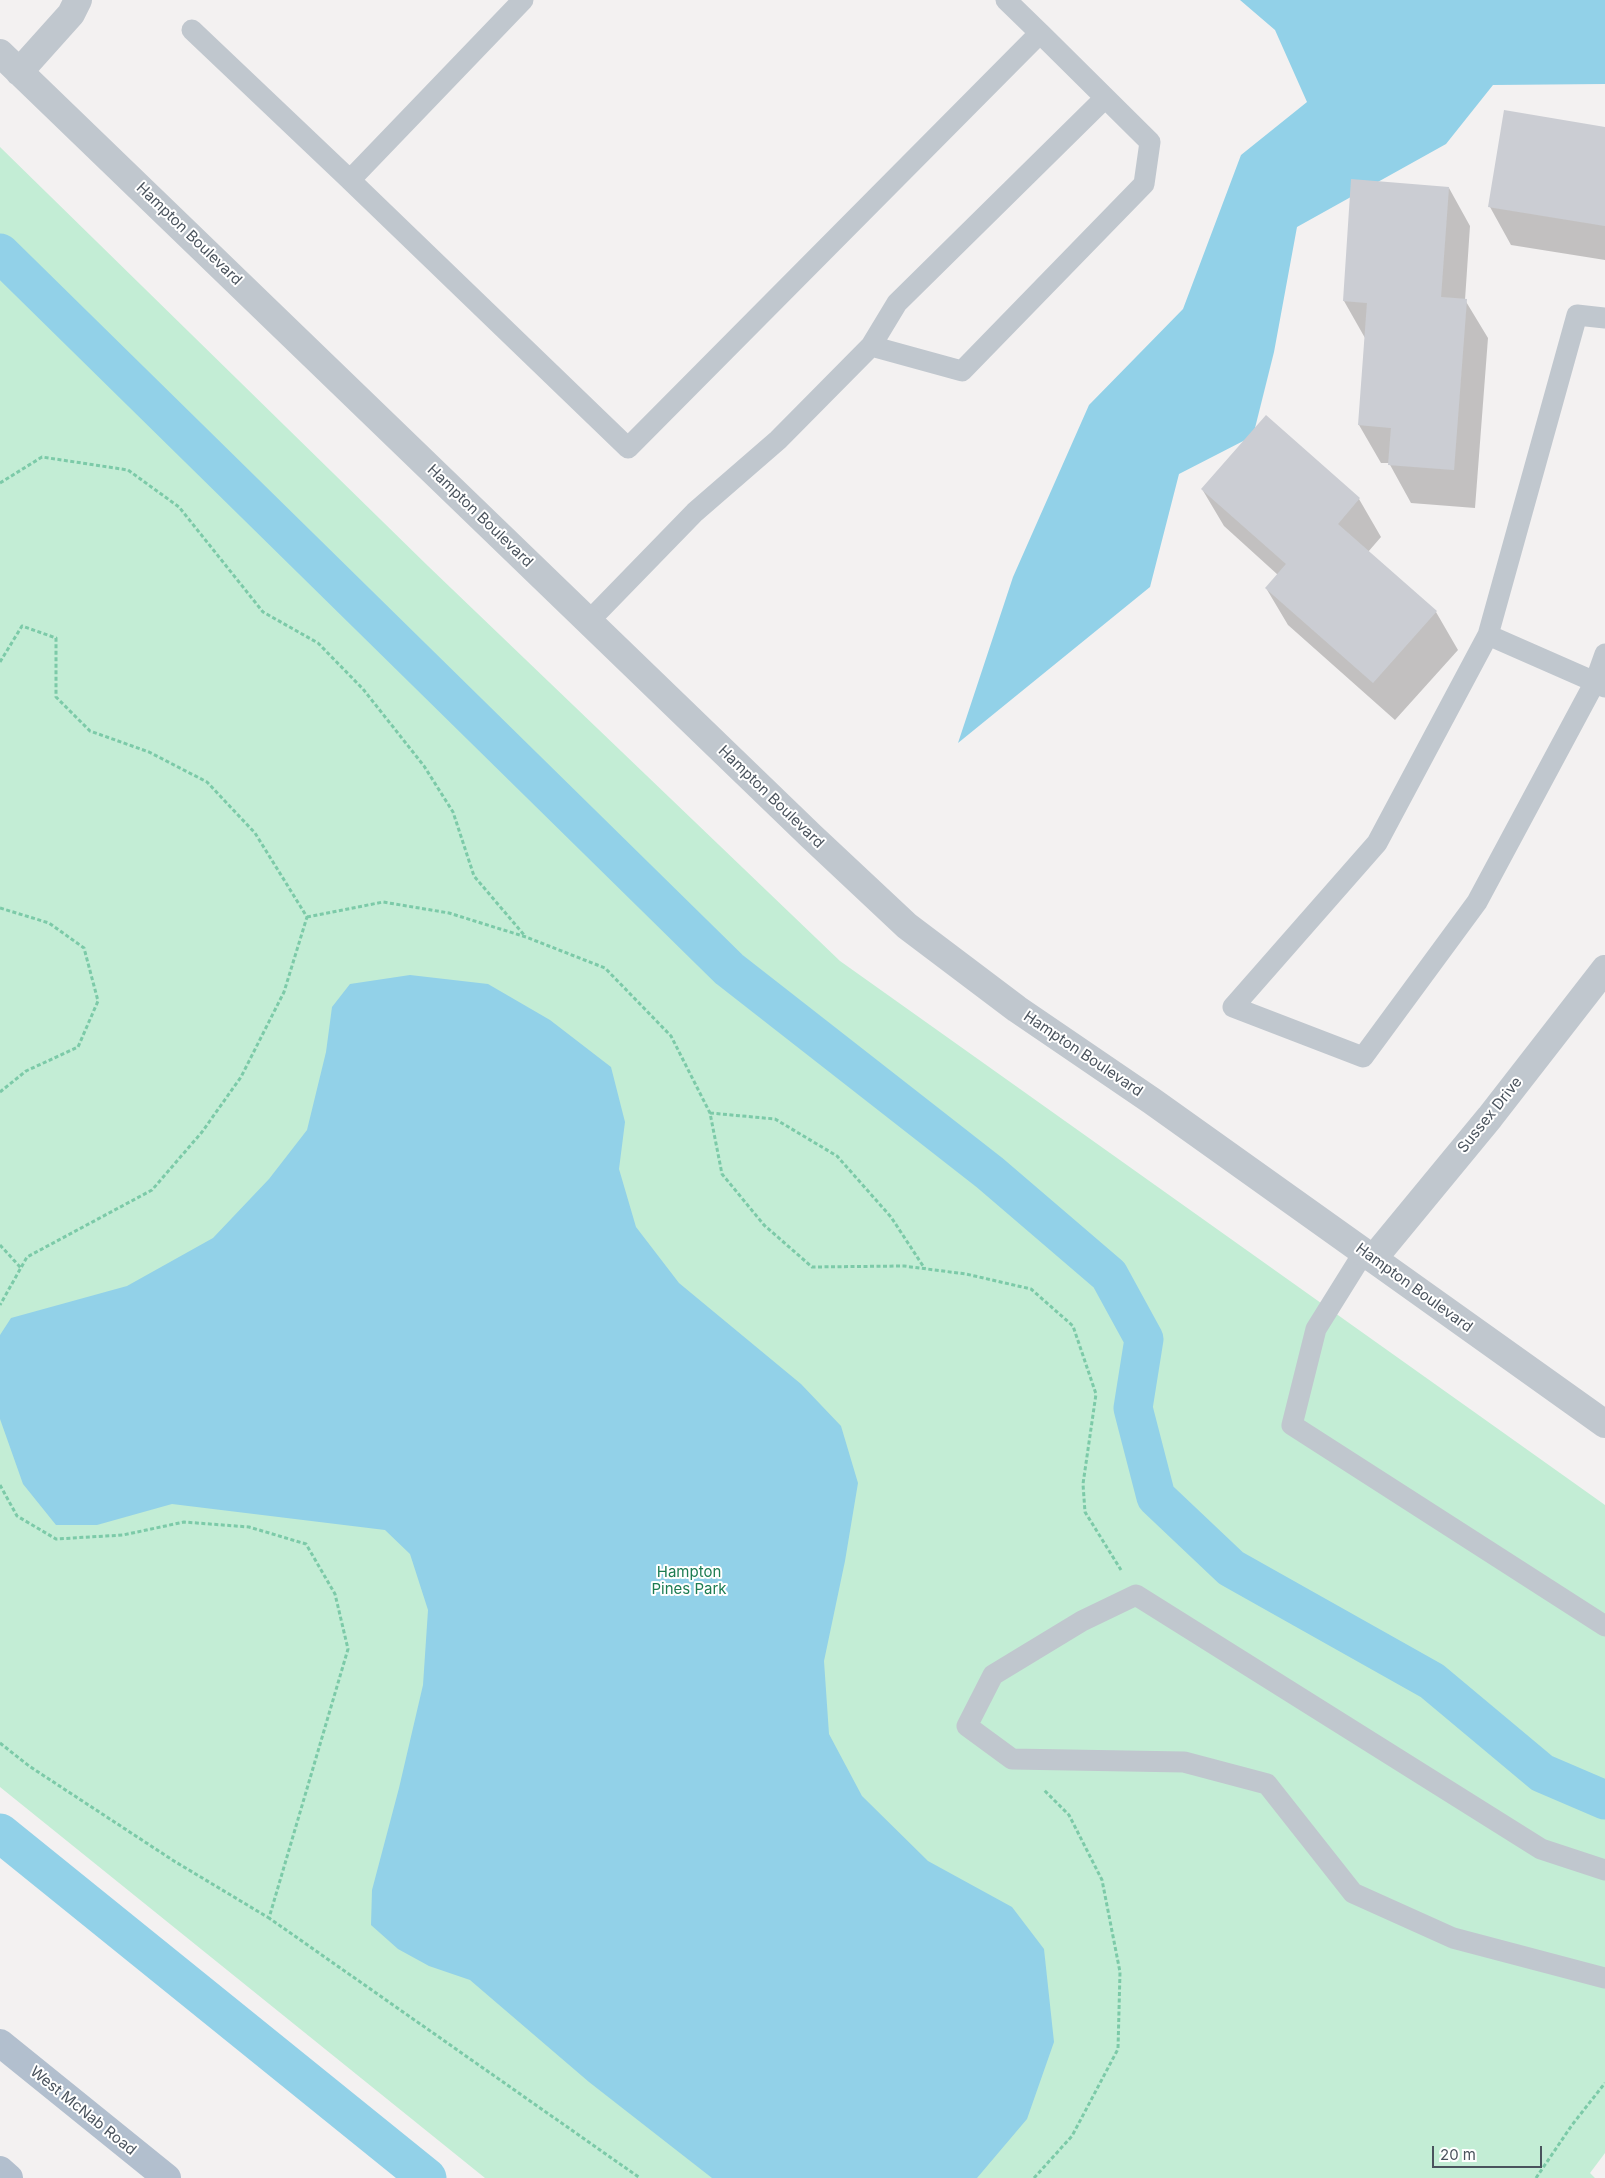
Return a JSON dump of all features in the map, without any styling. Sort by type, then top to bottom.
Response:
[{"type":"main road","name":"West McNab Road","points":[[0,2043],[167,2178]]},
{"type":"main road","points":[[0,2170],[10,2178]]},
{"type":"street","name":"Hampton Boulevard","points":[[78,0],[71,14],[9,63],[811,836],[907,926],[1017,1009],[1369,1255],[1605,1424]]},
{"type":"street","name":"Sussex Drive","points":[[1369,1255],[1490,1117],[1605,969]]},
{"type":"lane","points":[[350,180],[523,0]]},
{"type":"lane","points":[[871,346],[962,371],[1144,184],[1150,142],[1006,0]]},
{"type":"lane","points":[[192,30],[628,448],[1040,33]]},
{"type":"lane","points":[[589,621],[695,512],[778,440],[871,346],[897,303],[1105,98]]},
{"type":"lane","points":[[1605,318],[1577,315],[1488,635],[1377,843],[1233,1006],[1363,1057],[1477,902],[1600,685],[1605,654]]},
{"type":"lane","points":[[1488,635],[1600,685]]},
{"type":"lane","points":[[1369,1255],[1316,1329],[1292,1425],[1605,1626]]},
{"type":"lane","points":[[1605,1870],[1541,1849],[1136,1595],[1082,1621],[993,1675],[967,1726],[1012,1759],[1184,1762],[1267,1784],[1352,1893],[1453,1938],[1605,1978]]},
{"type":"path","points":[[0,482],[42,458],[128,470],[179,507],[263,612],[318,643],[363,689],[424,766],[453,812],[474,876],[526,937]]},
{"type":"path","points":[[0,662],[22,626],[56,638],[56,697],[90,731],[149,752],[207,782],[255,833],[307,917],[284,992],[241,1077],[202,1132],[152,1190],[26,1258],[0,1304]]},
{"type":"path","points":[[307,917],[384,902],[449,913],[526,937],[605,968],[671,1036],[710,1113],[722,1174],[764,1225],[812,1267],[904,1266],[966,1274],[1031,1289],[1073,1326],[1096,1394],[1082,1484],[1085,1512],[1136,1595]]},
{"type":"path","points":[[0,908],[48,923],[84,948],[98,1001],[78,1047],[26,1071],[0,1092]]},
{"type":"path","points":[[710,1113],[775,1119],[837,1156],[891,1217],[925,1269]]},
{"type":"path","points":[[0,1245],[21,1268]]},
{"type":"path","points":[[0,1485],[17,1516],[56,1539],[123,1535],[184,1522],[248,1527],[306,1544],[335,1594],[348,1649],[269,1918]]},
{"type":"path","points":[[0,1743],[29,1766],[174,1862],[269,1918],[640,2178]]},
{"type":"path","points":[[1012,1759],[1068,1815],[1094,1863],[1102,1880],[1120,1972],[1118,2049],[1072,2136],[1034,2178]]},
{"type":"path","points":[[1536,2178],[1572,2125],[1605,2083]]},
{"type":"green space","name":"Hampton Pines Park","points":[[0,147],[428,566],[840,961],[1605,1505],[1605,2153],[1590,2173],[1595,2178],[485,2178],[0,1787]]},
{"type":"water","points":[[1240,0],[1605,0],[1605,84],[1493,85],[1446,144],[1297,227],[1274,352],[1253,436],[1179,474],[1150,587],[958,743],[1013,577],[1089,405],[1183,309],[1241,155],[1307,102],[1275,30]]},
{"type":"water","points":[[410,975],[488,984],[550,1020],[611,1067],[625,1122],[619,1169],[636,1227],[679,1283],[801,1384],[841,1426],[858,1483],[845,1561],[824,1661],[829,1734],[862,1796],[928,1861],[1012,1907],[1044,1949],[1054,2042],[1027,2119],[977,2178],[712,2178],[589,2082],[470,1980],[429,1966],[398,1949],[371,1925],[372,1890],[399,1788],[423,1685],[428,1610],[410,1554],[385,1530],[172,1504],[97,1525],[56,1525],[23,1484],[0,1419],[0,1335],[11,1318],[127,1286],[213,1238],[269,1179],[307,1130],[326,1052],[332,1007],[350,984]]},
{"type":"building","points":[[1504,110],[1605,127],[1605,226],[1488,207]]},
{"type":"building","points":[[1351,179],[1449,187],[1441,297],[1467,299],[1454,470],[1388,465],[1391,428],[1358,425],[1367,303],[1343,301]]},
{"type":"building","points":[[1266,415],[1360,498],[1338,524],[1437,611],[1373,683],[1265,588],[1286,564],[1201,489]]},
{"type":"waterway","points":[[0,253],[729,969],[990,1173],[1109,1275],[1144,1339],[1133,1408],[1156,1497],[1231,1568],[1432,1681],[1542,1773],[1605,1800]]},
{"type":"waterway","points":[[0,1833],[427,2178]]}]
